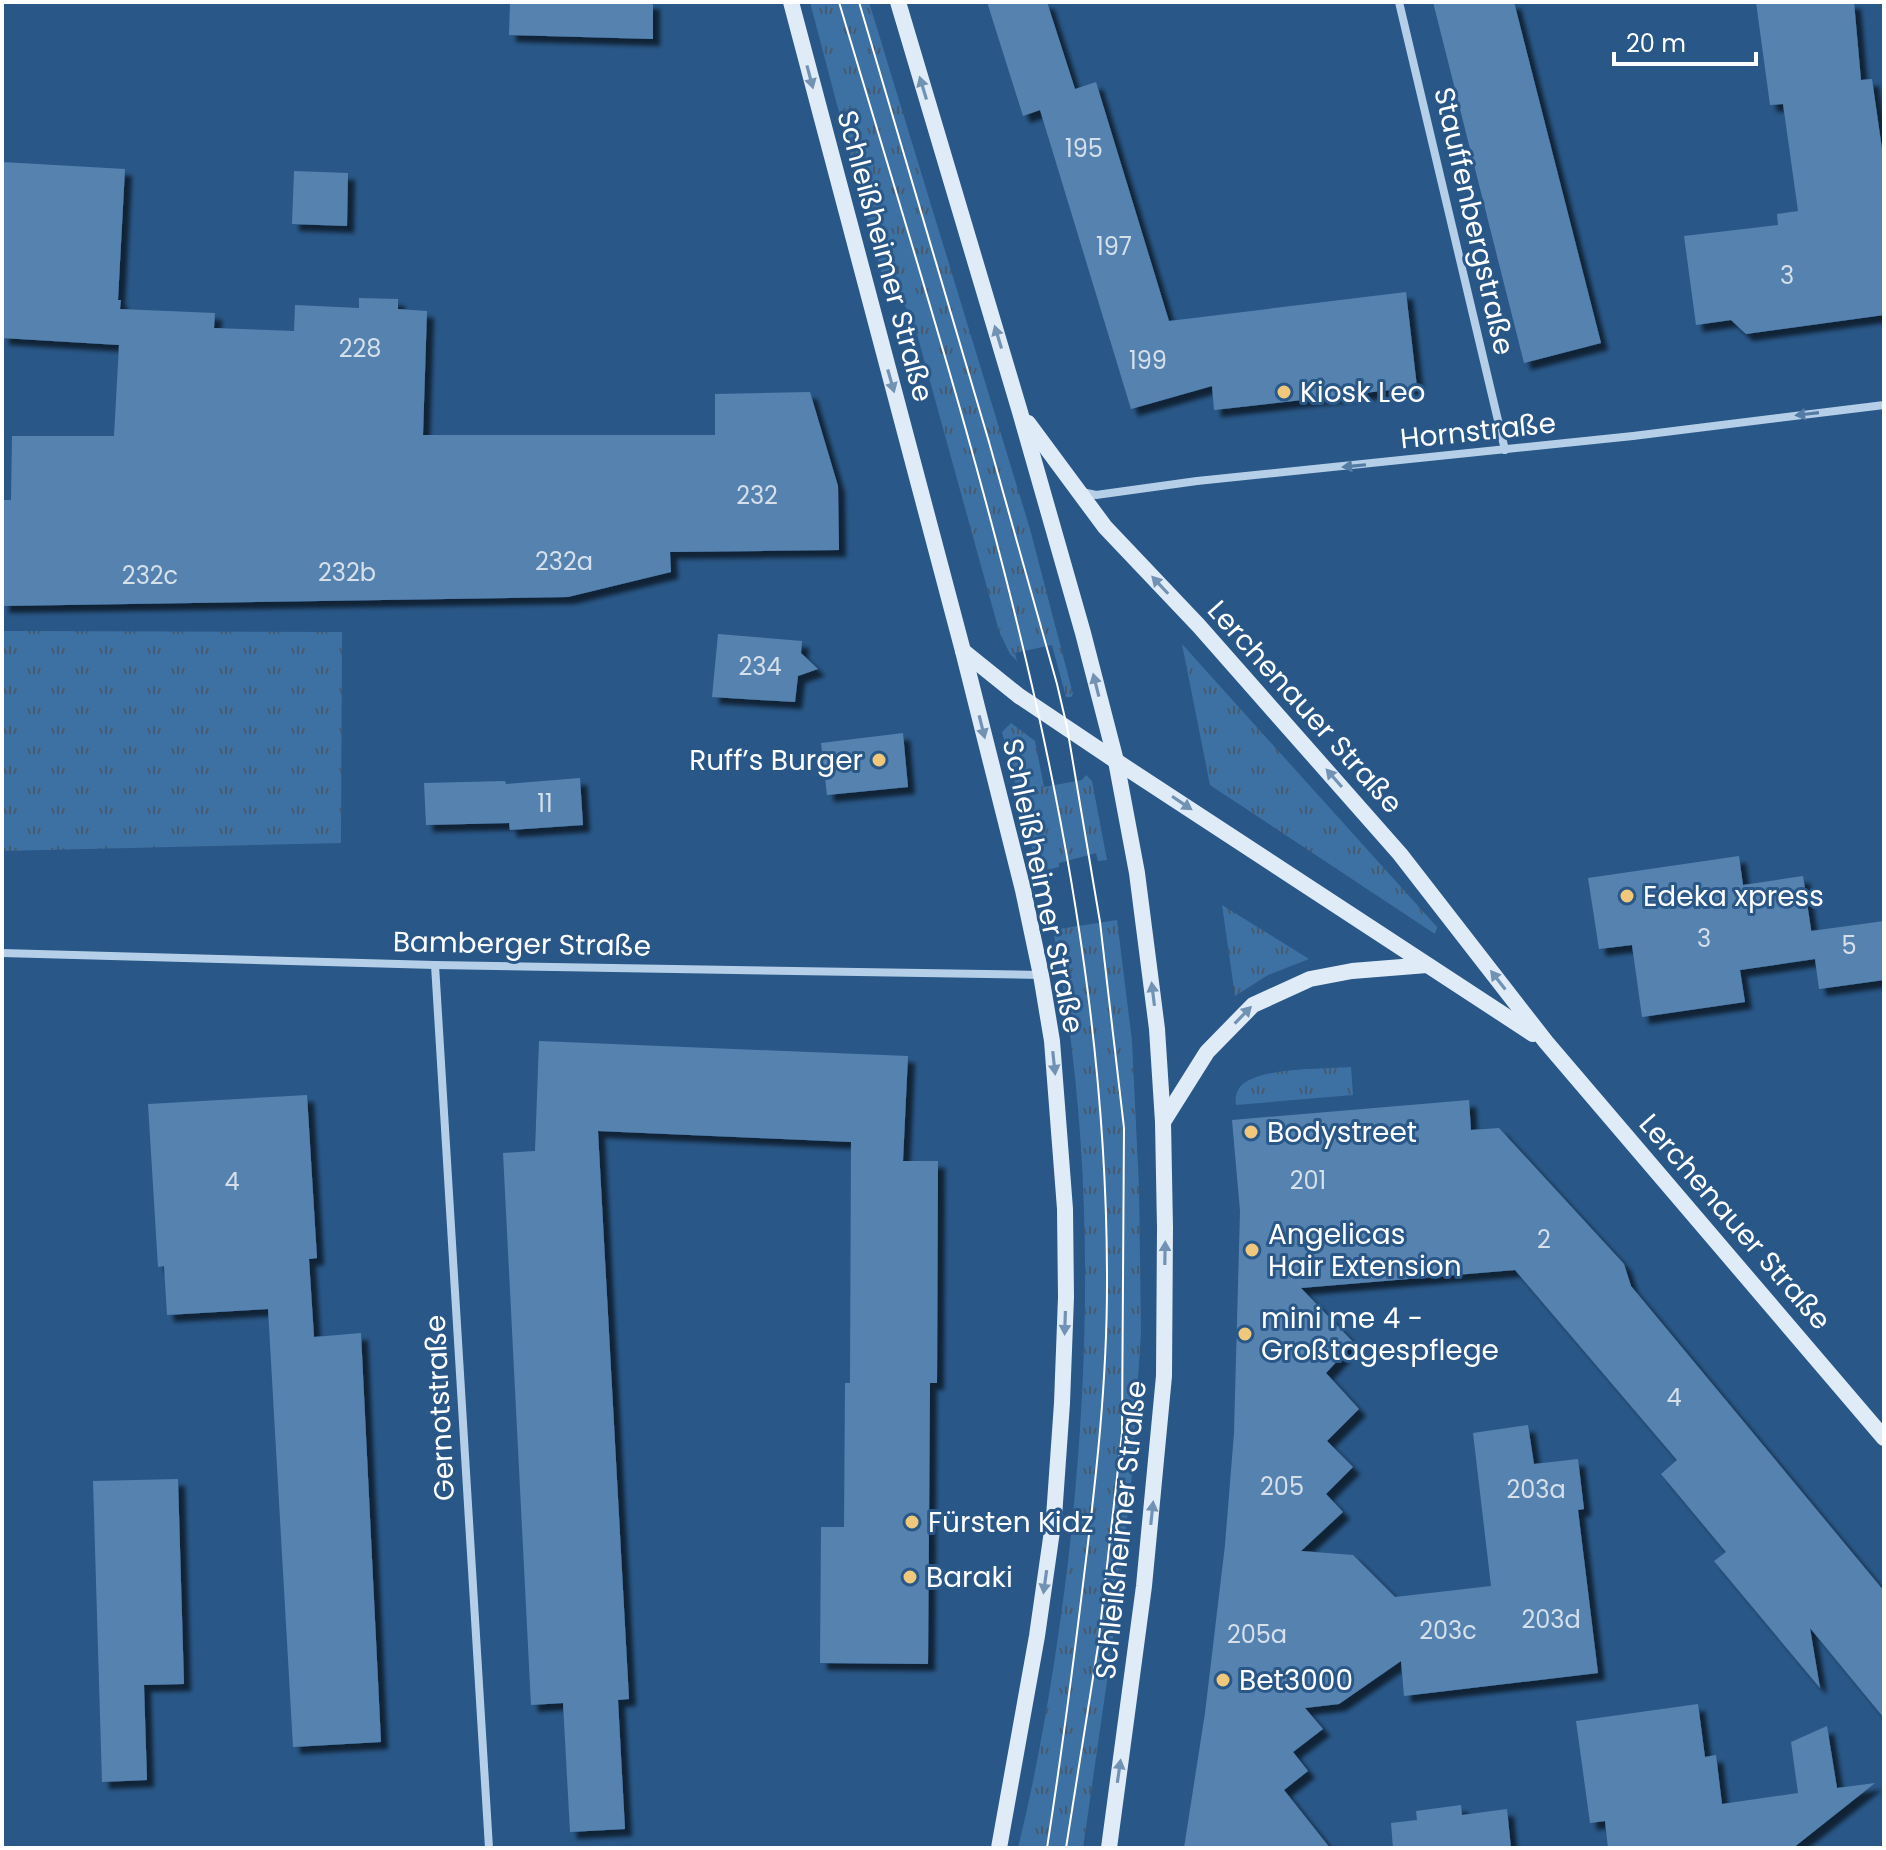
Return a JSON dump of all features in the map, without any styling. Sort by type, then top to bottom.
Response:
[{"type":"main road","name":"Schleißheimer Straße","points":[[791,2],[963,651],[1023,890],[1052,1041],[1065,1209],[1062,1403],[1054,1517],[1037,1636],[999,1848]]},
{"type":"main road","name":"Schleißheimer Straße","points":[[898,2],[1020,412],[1116,761],[1143,918],[1157,1029],[1163,1122],[1164,1376],[1144,1586],[1109,1848]]},
{"type":"main road","name":"Lerchenauer Straße","points":[[1020,412],[1105,527],[1199,626],[1400,854],[1546,1042],[1884,1438]]},
{"type":"main road","name":"Lerchenauer Straße","points":[[963,651],[1019,696],[1546,1042]]},
{"type":"main road","points":[[1163,1122],[1207,1052],[1253,1005],[1310,979],[1352,971],[1427,965]]},
{"type":"street","name":"Stauffenbergstraße","points":[[1399,2],[1505,450]]},
{"type":"street","name":"Hornstraße","points":[[1077,491],[1096,495],[1197,481],[1505,450],[1884,405]]},
{"type":"street","name":"Bamberger Straße","points":[[2,953],[435,965],[1041,975]]},
{"type":"street","name":"Gernotstraße","points":[[435,965],[489,1848]]},
{"type":"green space","points":[[810,2],[869,2],[1030,529],[1073,694],[1071,697],[1066,697],[1052,645],[1015,653],[1017,661],[1010,654],[999,631],[912,316],[881,272]]},
{"type":"green space","points":[[2,631],[342,632],[341,843],[2,851]]},
{"type":"green space","points":[[1182,644],[1437,927],[1435,934],[1210,785]]},
{"type":"green space","points":[[1011,723],[1035,741],[1044,787],[1082,780],[1086,775],[1092,781],[1107,860],[1098,861],[1096,853],[1038,872],[1002,732]]},
{"type":"green space","points":[[1222,905],[1309,959],[1268,975],[1235,996]]},
{"type":"green space","points":[[1117,920],[1132,1041],[1139,1188],[1141,1333],[1131,1485],[1083,1848],[1018,1848],[1034,1777],[1058,1634],[1068,1562],[1082,1404],[1085,1245],[1082,1166],[1076,1087],[1053,930]]},
{"type":"green space","points":[[1351,1067],[1353,1095],[1236,1105],[1236,1095],[1248,1080],[1276,1072]]},
{"type":"building","points":[[510,2],[653,2],[653,39],[509,35]]},
{"type":"building","points":[[987,2],[1047,2],[1075,89],[1096,82],[1169,321],[1406,292],[1417,387],[1214,410],[1212,386],[1131,409],[1040,110],[1023,116]]},
{"type":"building","points":[[1433,2],[1514,2],[1601,343],[1524,363]]},
{"type":"building","points":[[1756,2],[1854,2],[1861,80],[1872,79],[1884,163],[1884,315],[1746,334],[1731,320],[1696,325],[1684,236],[1778,225],[1777,214],[1798,211],[1783,104],[1770,105]]},
{"type":"building","points":[[2,162],[125,169],[120,309],[215,313],[214,328],[294,331],[295,305],[359,308],[359,298],[398,299],[398,309],[427,311],[423,435],[715,435],[715,394],[810,392],[838,486],[839,550],[670,552],[671,572],[568,597],[2,606],[2,500],[11,500],[12,436],[114,436],[119,345],[2,338]]},
{"type":"building","points":[[294,171],[348,173],[347,226],[292,224]]},
{"type":"building","points":[[718,634],[802,641],[801,653],[818,669],[798,676],[795,702],[712,697]]},
{"type":"building","points":[[903,733],[908,787],[827,795],[821,743]]},
{"type":"building","points":[[580,778],[583,825],[510,830],[509,823],[426,825],[424,783],[505,781],[506,784]]},
{"type":"building","points":[[1739,856],[1743,885],[1803,876],[1811,931],[1884,921],[1884,980],[1819,989],[1815,959],[1740,970],[1745,1002],[1642,1017],[1632,945],[1599,949],[1588,878]]},
{"type":"building","points":[[539,1041],[908,1056],[903,1161],[938,1161],[937,1383],[930,1383],[928,1664],[820,1663],[821,1527],[844,1527],[845,1383],[850,1383],[851,1142],[598,1131],[629,1699],[618,1700],[625,1829],[570,1832],[563,1703],[531,1705],[503,1153],[535,1151]]},
{"type":"building","points":[[307,1095],[317,1258],[309,1259],[314,1337],[361,1333],[381,1742],[293,1747],[268,1309],[167,1315],[164,1266],[158,1267],[148,1104]]},
{"type":"building","points":[[1469,1100],[1471,1130],[1499,1128],[1624,1264],[1631,1286],[1884,1591],[1884,1718],[1810,1628],[1820,1688],[1714,1561],[1726,1552],[1661,1474],[1677,1460],[1515,1270],[1301,1288],[1354,1343],[1326,1373],[1359,1409],[1327,1441],[1353,1467],[1326,1494],[1343,1512],[1301,1551],[1353,1555],[1395,1597],[1491,1586],[1473,1433],[1528,1425],[1534,1464],[1578,1459],[1584,1509],[1578,1510],[1598,1673],[1404,1696],[1401,1661],[1339,1704],[1305,1708],[1323,1729],[1293,1752],[1308,1771],[1284,1790],[1330,1848],[1184,1848],[1205,1713],[1225,1545],[1234,1433],[1240,1211],[1232,1120]]},
{"type":"building","points":[[178,1479],[184,1684],[144,1685],[147,1780],[102,1782],[93,1481]]},
{"type":"building","points":[[1698,1704],[1705,1757],[1716,1755],[1722,1804],[1798,1793],[1791,1742],[1827,1726],[1837,1788],[1875,1783],[1793,1848],[1608,1848],[1605,1821],[1590,1823],[1576,1721]]},
{"type":"building","points":[[1461,1805],[1462,1815],[1507,1809],[1511,1848],[1393,1848],[1391,1823],[1417,1820],[1416,1811]]},
{"type":"tram line","points":[[839,2],[979,475],[1020,634],[1055,795],[1083,956],[1101,1119],[1107,1284],[1105,1357],[1088,1540],[1047,1848]]},
{"type":"tram line","points":[[859,2],[1057,684],[1100,922],[1124,1128],[1122,1433],[1098,1646],[1066,1848]]},
{"type":"place","name":"Kiosk Leo","points":[[1284,392]]},
{"type":"place","name":"Ruff’s Burger","points":[[879,760]]},
{"type":"place","name":"Edeka xpress","points":[[1627,896]]},
{"type":"place","name":"Bodystreet","points":[[1251,1132]]},
{"type":"place","name":"Angelicas Hair Extension","points":[[1252,1250]]},
{"type":"place","name":"mini me 4 - Großtagespflege","points":[[1245,1334]]},
{"type":"place","name":"Fürsten Kidz","points":[[912,1522]]},
{"type":"place","name":"Baraki","points":[[910,1577]]},
{"type":"place","name":"Bet3000","points":[[1223,1680]]}]
